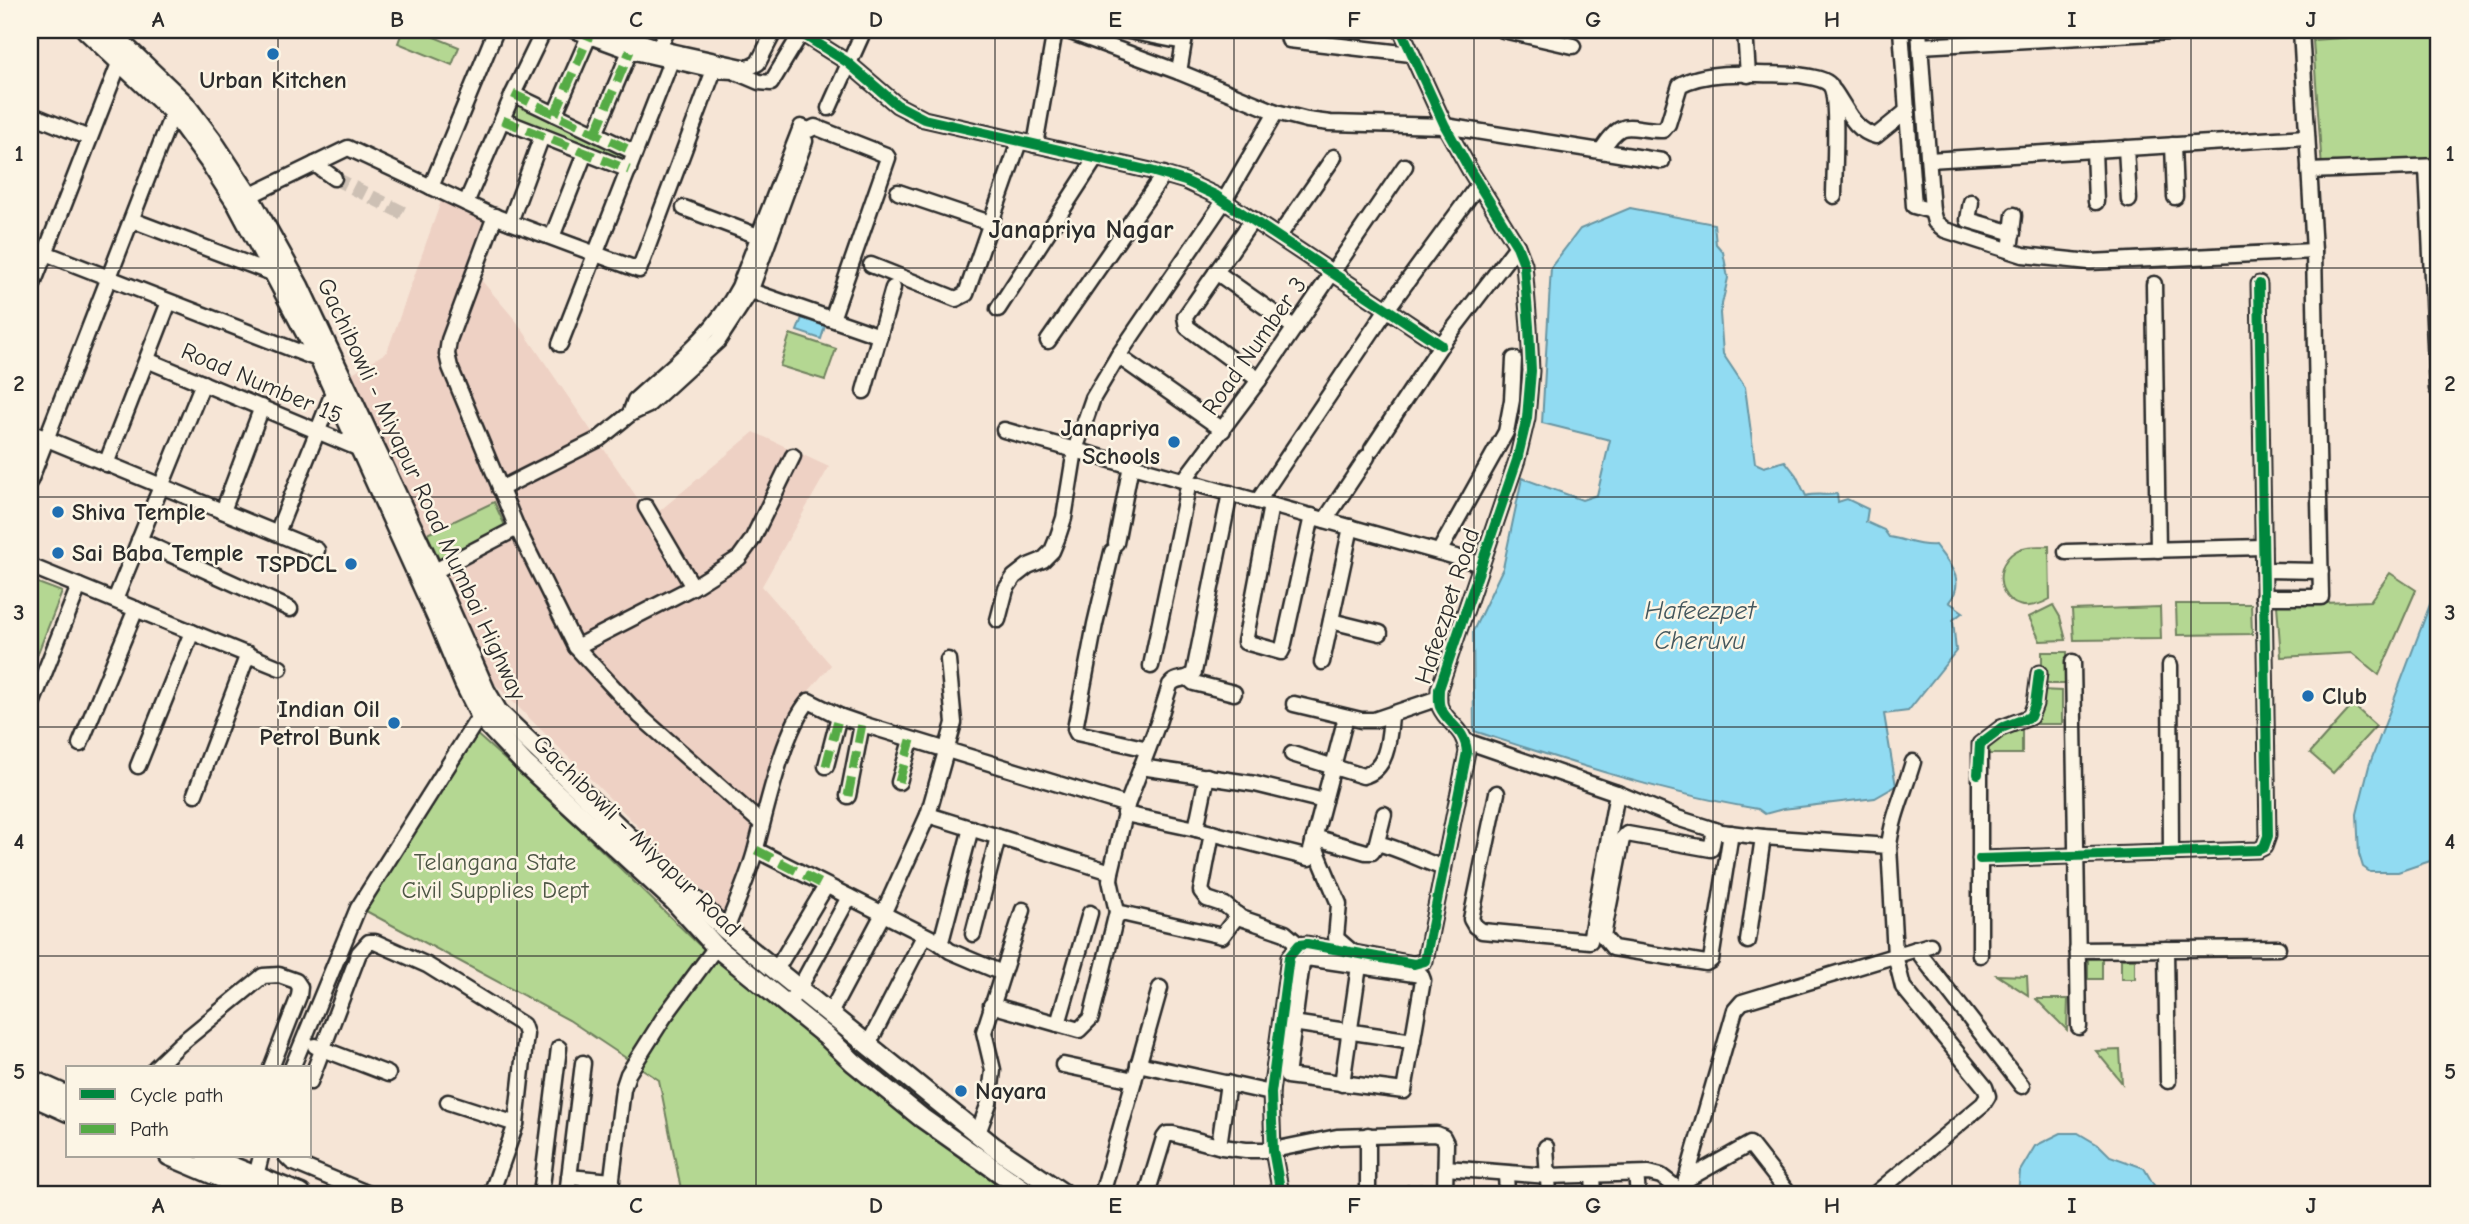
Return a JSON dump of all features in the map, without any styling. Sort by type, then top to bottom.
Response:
[{"type":"main road","name":"Gachibowli - Miyapur Road","points":[[86,30],[173,113],[230,193],[277,275],[320,360],[480,715],[524,763],[661,879],[716,947],[922,1118],[1030,1194]]},
{"type":"main road","name":"Gachibowli - Miyapur Road Mumbai Highway","points":[[108,30],[184,103],[249,196],[299,286],[433,572],[485,691],[498,712],[661,879],[993,1146],[1064,1194]]},
{"type":"main road","points":[[30,1079],[66,1095]]},
{"type":"main road","points":[[30,1094],[66,1110]]},
{"type":"main road","points":[[175,1158],[250,1185],[301,1194]]},
{"type":"main road","points":[[209,1158],[250,1185]]},
{"type":"street","points":[[430,187],[496,30]]},
{"type":"street","points":[[466,203],[544,30]]},
{"type":"street","points":[[573,30],[630,51],[714,70],[733,71],[759,82],[771,83],[802,32],[849,64],[897,105],[924,119],[1185,181],[1254,219],[1441,345]]},
{"type":"street","points":[[605,30],[658,48],[748,68],[758,63],[775,30]]},
{"type":"street","points":[[658,48],[668,30]]},
{"type":"street","points":[[829,108],[864,30]]},
{"type":"street","points":[[1035,145],[1055,30]]},
{"type":"street","points":[[1065,30],[1179,72],[1276,112],[1330,123],[1446,126],[1662,160]]},
{"type":"street","points":[[1124,30],[1185,36],[1179,72]]},
{"type":"street","points":[[1286,30],[1289,40],[1411,54]]},
{"type":"street","name":"Hafeezpet Road","points":[[1401,30],[1446,126],[1478,185],[1517,246],[1524,264],[1531,371],[1527,418],[1504,503],[1439,689],[1440,706],[1466,741]]},
{"type":"street","points":[[1503,30],[1573,46]]},
{"type":"street","points":[[1745,30],[1748,75]]},
{"type":"street","points":[[1901,30],[1914,206],[1932,211]]},
{"type":"street","points":[[1919,30],[1932,211],[1935,222],[1945,230],[2023,255],[2090,262],[2314,251]]},
{"type":"street","points":[[1903,53],[1920,49],[2207,30]]},
{"type":"street","points":[[2263,597],[2321,597],[2314,251],[2301,30]]},
{"type":"street","points":[[555,114],[589,36]]},
{"type":"street","points":[[596,132],[630,51]]},
{"type":"street","points":[[30,292],[120,61]]},
{"type":"street","points":[[560,344],[671,61]]},
{"type":"street","points":[[249,196],[348,148],[495,216],[639,270],[714,70]]},
{"type":"street","points":[[1601,151],[1616,130],[1627,126],[1663,130],[1668,124],[1679,85],[1690,79],[1707,76],[1799,75],[1828,83],[1856,126],[1864,133],[1875,136],[1908,110]]},
{"type":"street","points":[[1833,89],[1834,196]]},
{"type":"street","points":[[513,94],[634,152]]},
{"type":"street","points":[[998,620],[1006,589],[1014,577],[1028,566],[1043,560],[1052,551],[1065,518],[1075,450],[1093,398],[1118,356],[1224,201],[1276,112]]},
{"type":"street","points":[[30,481],[173,113]]},
{"type":"street","points":[[30,114],[89,138]]},
{"type":"street","points":[[502,120],[629,170]]},
{"type":"street","points":[[745,289],[758,236],[801,127],[809,130]]},
{"type":"street","points":[[500,489],[598,439],[630,414],[647,406],[718,341],[745,289],[809,130],[815,127],[888,158],[832,319]]},
{"type":"street","points":[[510,222],[542,136]]},
{"type":"street","points":[[1929,160],[2307,137]]},
{"type":"street","points":[[871,265],[956,299],[966,294],[1019,142]]},
{"type":"street","points":[[2173,145],[2175,197]]},
{"type":"street","points":[[2126,148],[2129,200]]},
{"type":"street","points":[[2094,150],[2096,202]]},
{"type":"street","points":[[552,237],[585,153]]},
{"type":"street","points":[[1279,236],[1334,157]]},
{"type":"street","points":[[998,309],[1096,158]]},
{"type":"street","points":[[315,164],[334,178]]},
{"type":"street","name":"Road Number 3","points":[[1186,481],[1333,274],[1405,166]]},
{"type":"street","points":[[2309,171],[2433,166],[2437,389]]},
{"type":"street","points":[[1048,341],[1164,174]]},
{"type":"street","points":[[1478,185],[1387,309],[1264,503],[1245,642],[1282,652],[1319,518],[1369,453],[1441,345],[1517,246]]},
{"type":"street","points":[[898,192],[990,223]]},
{"type":"street","points":[[1971,202],[1968,220],[2012,233]]},
{"type":"street","points":[[684,208],[758,236]]},
{"type":"street","points":[[2009,251],[2014,215]]},
{"type":"street","points":[[495,216],[449,340],[447,354],[450,368],[517,528],[576,647],[640,716],[761,823]]},
{"type":"street","points":[[1254,219],[1184,321],[1186,327],[1259,380]]},
{"type":"street","points":[[132,220],[277,275]]},
{"type":"street","points":[[45,253],[320,360]]},
{"type":"street","points":[[1216,272],[1295,328]]},
{"type":"street","points":[[2154,284],[2158,550]]},
{"type":"street","points":[[1980,859],[2258,850],[2266,843],[2259,284]]},
{"type":"street","points":[[864,391],[893,288]]},
{"type":"street","points":[[745,289],[880,336]]},
{"type":"street","points":[[106,464],[169,302]]},
{"type":"street","points":[[1118,356],[1223,430]]},
{"type":"street","points":[[1439,552],[1506,432],[1511,410],[1514,359]]},
{"type":"street","name":"Road Number 15","points":[[147,360],[360,449]]},
{"type":"street","points":[[114,600],[204,383]]},
{"type":"street","points":[[277,533],[334,390]]},
{"type":"street","points":[[223,511],[262,407]]},
{"type":"street","points":[[1004,430],[1481,564]]},
{"type":"street","points":[[30,432],[317,550]]},
{"type":"street","points":[[576,647],[693,587],[739,558],[752,540],[793,456]]},
{"type":"street","points":[[1131,466],[1095,624],[1075,729],[1077,733],[1148,749]]},
{"type":"street","points":[[1151,666],[1186,481]]},
{"type":"street","points":[[991,1005],[1079,1030],[1091,1018],[1117,912],[1110,880],[1126,810],[1171,682],[1188,678],[1194,672],[1230,493]]},
{"type":"street","points":[[646,507],[693,587]]},
{"type":"street","points":[[1322,662],[1351,527]]},
{"type":"street","points":[[433,572],[517,528]]},
{"type":"street","points":[[139,540],[290,609]]},
{"type":"street","points":[[2066,552],[2263,547]]},
{"type":"street","points":[[30,566],[280,668]]},
{"type":"street","points":[[2263,570],[2321,572]]},
{"type":"street","points":[[30,709],[79,586]]},
{"type":"street","points":[[80,744],[136,609]]},
{"type":"street","points":[[1331,621],[1381,633]]},
{"type":"street","points":[[138,766],[192,632]]},
{"type":"street","points":[[195,794],[248,654]]},
{"type":"street","points":[[828,1013],[883,914],[928,815],[954,723],[948,660]]},
{"type":"street","points":[[2073,662],[2079,1027]]},
{"type":"street","points":[[2170,664],[2171,853]]},
{"type":"street","points":[[1188,678],[1194,683],[1234,693]]},
{"type":"street","points":[[1980,955],[1980,744],[2001,728],[2030,717],[2035,704],[2038,680],[2021,686]]},
{"type":"street","points":[[1294,704],[1346,717],[1374,720],[1439,698]]},
{"type":"street","points":[[726,930],[756,849],[761,823],[793,727],[809,701],[862,724],[1126,810],[1309,858],[1346,717]]},
{"type":"street","points":[[293,1066],[358,908],[480,715]]},
{"type":"street","points":[[826,766],[839,716]]},
{"type":"street","points":[[1292,754],[1363,776],[1372,774],[1382,761],[1391,716]]},
{"type":"street","points":[[848,796],[862,724]]},
{"type":"street","points":[[899,782],[911,740]]},
{"type":"street","points":[[1212,833],[1201,891],[1207,899],[1225,905],[1238,915],[1285,933],[1299,945],[1351,951],[1414,964],[1425,961],[1466,741],[1618,793],[1677,818],[1715,830],[1763,838],[1889,846]]},
{"type":"street","points":[[1875,1194],[1983,1104],[1988,1096],[1985,1087],[1903,987],[1895,955],[1889,846],[1891,826],[1913,762]]},
{"type":"street","points":[[1141,767],[1255,784],[1324,801]]},
{"type":"street","points":[[1196,828],[1207,776]]},
{"type":"street","points":[[1497,793],[1471,919],[1475,926],[1482,930],[1590,942],[1618,793]]},
{"type":"street","points":[[1314,839],[1373,852],[1384,814]]},
{"type":"street","points":[[928,815],[1111,872]]},
{"type":"street","points":[[930,939],[942,938],[971,828]]},
{"type":"street","points":[[1715,830],[1711,849],[1627,834],[1622,839],[1603,936],[1613,948],[1706,963],[1711,960],[1731,833]]},
{"type":"street","points":[[973,934],[998,837]]},
{"type":"street","points":[[1748,942],[1763,838]]},
{"type":"street","points":[[1314,839],[1339,904],[1336,938],[1351,951]]},
{"type":"street","points":[[1377,843],[1444,868]]},
{"type":"street","points":[[756,849],[950,951],[1002,973]]},
{"type":"street","points":[[776,970],[826,886]]},
{"type":"street","points":[[787,1005],[799,989],[849,897]]},
{"type":"street","points":[[978,1132],[989,1102],[993,1070],[984,1032],[1023,910]]},
{"type":"street","points":[[1117,912],[1222,936],[1238,915]]},
{"type":"street","points":[[1058,1024],[1090,913]]},
{"type":"street","points":[[868,1045],[930,939]]},
{"type":"street","points":[[312,1077],[359,953],[369,942],[375,942],[427,965],[523,1025],[526,1034],[516,1124],[491,1194]]},
{"type":"street","points":[[1281,1194],[1273,1150],[1271,1093],[1287,1022],[1295,962],[1294,949],[1299,945]]},
{"type":"street","points":[[569,1177],[611,1188],[623,1089],[628,1074],[664,1017],[716,947]]},
{"type":"street","points":[[1684,1189],[1735,1010],[1742,1002],[1895,955],[1923,947],[2022,1086]]},
{"type":"street","points":[[2077,950],[2278,948]]},
{"type":"street","points":[[2166,949],[2168,1081]]},
{"type":"street","points":[[1287,1022],[1287,1076],[1404,1091],[1422,975],[1307,958],[1295,962]]},
{"type":"street","points":[[1342,1084],[1359,966]]},
{"type":"street","points":[[157,1066],[190,1036],[263,976],[269,974],[296,981],[300,987],[272,1066]]},
{"type":"street","points":[[1102,1194],[1160,988]]},
{"type":"street","points":[[1287,1022],[1413,1041]]},
{"type":"street","points":[[285,1034],[388,1074]]},
{"type":"street","points":[[541,1194],[559,1048]]},
{"type":"street","points":[[567,1194],[583,1063]]},
{"type":"street","points":[[1138,1064],[1271,1093]]},
{"type":"street","points":[[1063,1065],[1134,1080]]},
{"type":"street","points":[[1219,1146],[1228,1083]]},
{"type":"street","points":[[448,1102],[516,1124]]},
{"type":"street","points":[[1147,1194],[1167,1134],[1246,1150],[1273,1150],[1337,1137],[1437,1134],[1446,1143],[1445,1193],[1408,1194]]},
{"type":"street","points":[[1368,1135],[1368,1194]]},
{"type":"street","points":[[1684,1189],[1750,1144],[1788,1194]]},
{"type":"street","points":[[1546,1147],[1549,1194]]},
{"type":"street","points":[[250,1185],[260,1158]]},
{"type":"street","points":[[288,1158],[369,1194]]},
{"type":"street","points":[[1446,1168],[1548,1176],[1661,1176],[1684,1189]]},
{"type":"street","points":[[1506,1174],[1507,1194]]},
{"type":"street","points":[[1636,1174],[1637,1194]]},
{"type":"street","points":[[1593,1175],[1594,1194]]},
{"type":"shaded area","points":[[444,193],[491,215],[470,267],[517,322],[651,518],[754,432],[829,467],[762,586],[831,665],[797,705],[730,918],[489,678],[349,375],[387,352]]},
{"type":"green space","points":[[403,30],[417,30],[459,47],[452,65],[398,43]]},
{"type":"green space","points":[[2439,31],[2439,161],[2322,169],[2313,40]]},
{"type":"green space","points":[[513,94],[634,152],[629,170],[502,120]]},
{"type":"green space","points":[[790,334],[836,349],[825,380],[780,366]]},
{"type":"green space","points":[[494,502],[507,530],[440,561],[427,534]]},
{"type":"green space","points":[[2049,546],[2050,599],[2034,605],[2020,605],[2010,600],[2001,581],[2007,559],[2023,548]]},
{"type":"green space","points":[[2390,573],[2416,590],[2379,675],[2352,653],[2281,657],[2277,605],[2370,601]]},
{"type":"green space","points":[[30,580],[62,592],[30,673]]},
{"type":"green space","points":[[2176,604],[2251,604],[2252,634],[2177,635]]},
{"type":"green space","points":[[2053,605],[2060,617],[2066,640],[2040,641],[2029,617]]},
{"type":"green space","points":[[2160,607],[2161,639],[2074,640],[2072,610]]},
{"type":"green space","points":[[2042,652],[2067,652],[2067,684],[2042,684]]},
{"type":"green space","points":[[2040,690],[2062,691],[2062,724],[2029,724]]},
{"type":"green space","points":[[2353,705],[2376,726],[2333,773],[2310,753]]},
{"type":"green space","points":[[2022,729],[2022,754],[1987,754],[1984,750],[1999,735]]},
{"type":"green space","name":"Telangana State Civil Supplies Dept","points":[[474,732],[549,799],[698,944],[996,1183],[992,1194],[682,1194],[659,1080],[569,1020],[366,911]]},
{"type":"green space","points":[[2088,959],[2102,959],[2102,979],[2088,979]]},
{"type":"green space","points":[[2121,959],[2135,959],[2135,979],[2121,979]]},
{"type":"green space","points":[[1997,975],[2027,976],[2028,995]]},
{"type":"green space","points":[[2036,999],[2068,999],[2067,1030]]},
{"type":"green space","points":[[2120,1050],[2122,1083],[2096,1051]]},
{"type":"water","name":"Hafeezpet Cheruvu","points":[[1630,208],[1714,224],[1716,244],[1723,252],[1728,278],[1720,313],[1723,354],[1745,387],[1755,463],[1764,467],[1785,461],[1796,475],[1806,496],[1837,494],[1838,502],[1847,499],[1868,509],[1866,522],[1884,530],[1889,537],[1935,545],[1954,572],[1956,586],[1949,602],[1963,612],[1953,620],[1956,651],[1908,711],[1884,714],[1896,786],[1875,798],[1783,809],[1765,814],[1758,809],[1614,775],[1474,731],[1473,631],[1503,568],[1522,478],[1582,500],[1597,495],[1610,440],[1542,423],[1551,267],[1580,229]]},
{"type":"water","points":[[802,318],[825,326],[821,339],[797,331]]},
{"type":"water","points":[[2439,532],[2439,858],[2398,872],[2370,872],[2363,867],[2359,854],[2357,814],[2369,766],[2435,591],[2436,540]]},
{"type":"water","points":[[2061,1133],[2078,1133],[2100,1146],[2110,1156],[2144,1168],[2159,1194],[2018,1194],[2020,1171],[2035,1146]]},
{"type":"tunnel","points":[[334,178],[403,213]]},
{"type":"marked path","points":[[555,114],[589,36]]},
{"type":"marked path","points":[[596,132],[630,51]]},
{"type":"marked path","points":[[513,94],[634,152]]},
{"type":"marked path","points":[[502,120],[629,170]]},
{"type":"marked path","points":[[826,766],[839,716]]},
{"type":"marked path","points":[[848,796],[862,724]]},
{"type":"marked path","points":[[899,782],[911,740]]},
{"type":"marked path","points":[[756,850],[826,886]]},
{"type":"cycle path","points":[[803,30],[801,33],[847,62],[897,105],[924,119],[1151,171],[1185,181],[1215,195],[1441,345]]},
{"type":"cycle path","points":[[1281,1194],[1273,1150],[1271,1093],[1289,957],[1299,945],[1307,944],[1414,964],[1425,961],[1467,752],[1463,737],[1440,707],[1439,689],[1517,460],[1527,418],[1531,371],[1524,264],[1517,246],[1445,126],[1401,30]]},
{"type":"cycle path","points":[[1980,859],[2258,850],[2264,847],[2268,836],[2259,284]]},
{"type":"cycle path","points":[[1978,774],[1980,744],[2001,728],[2030,717],[2035,704],[2039,673]]},
{"type":"place","name":"Urban Kitchen","points":[[273,54]]},
{"type":"place","name":"Janapriya Schools","points":[[1174,442]]},
{"type":"place","name":"Shiva Temple","points":[[58,512]]},
{"type":"place","name":"Sai Baba Temple","points":[[58,553]]},
{"type":"place","name":"TSPDCL","points":[[351,564]]},
{"type":"place","name":"Club","points":[[2308,696]]},
{"type":"place","name":"Indian Oil Petrol Bunk","points":[[394,723]]},
{"type":"place","name":"Nayara","points":[[961,1091]]},
{"type":"district","name":"Janapriya Nagar","points":[[1081,230]]}]
